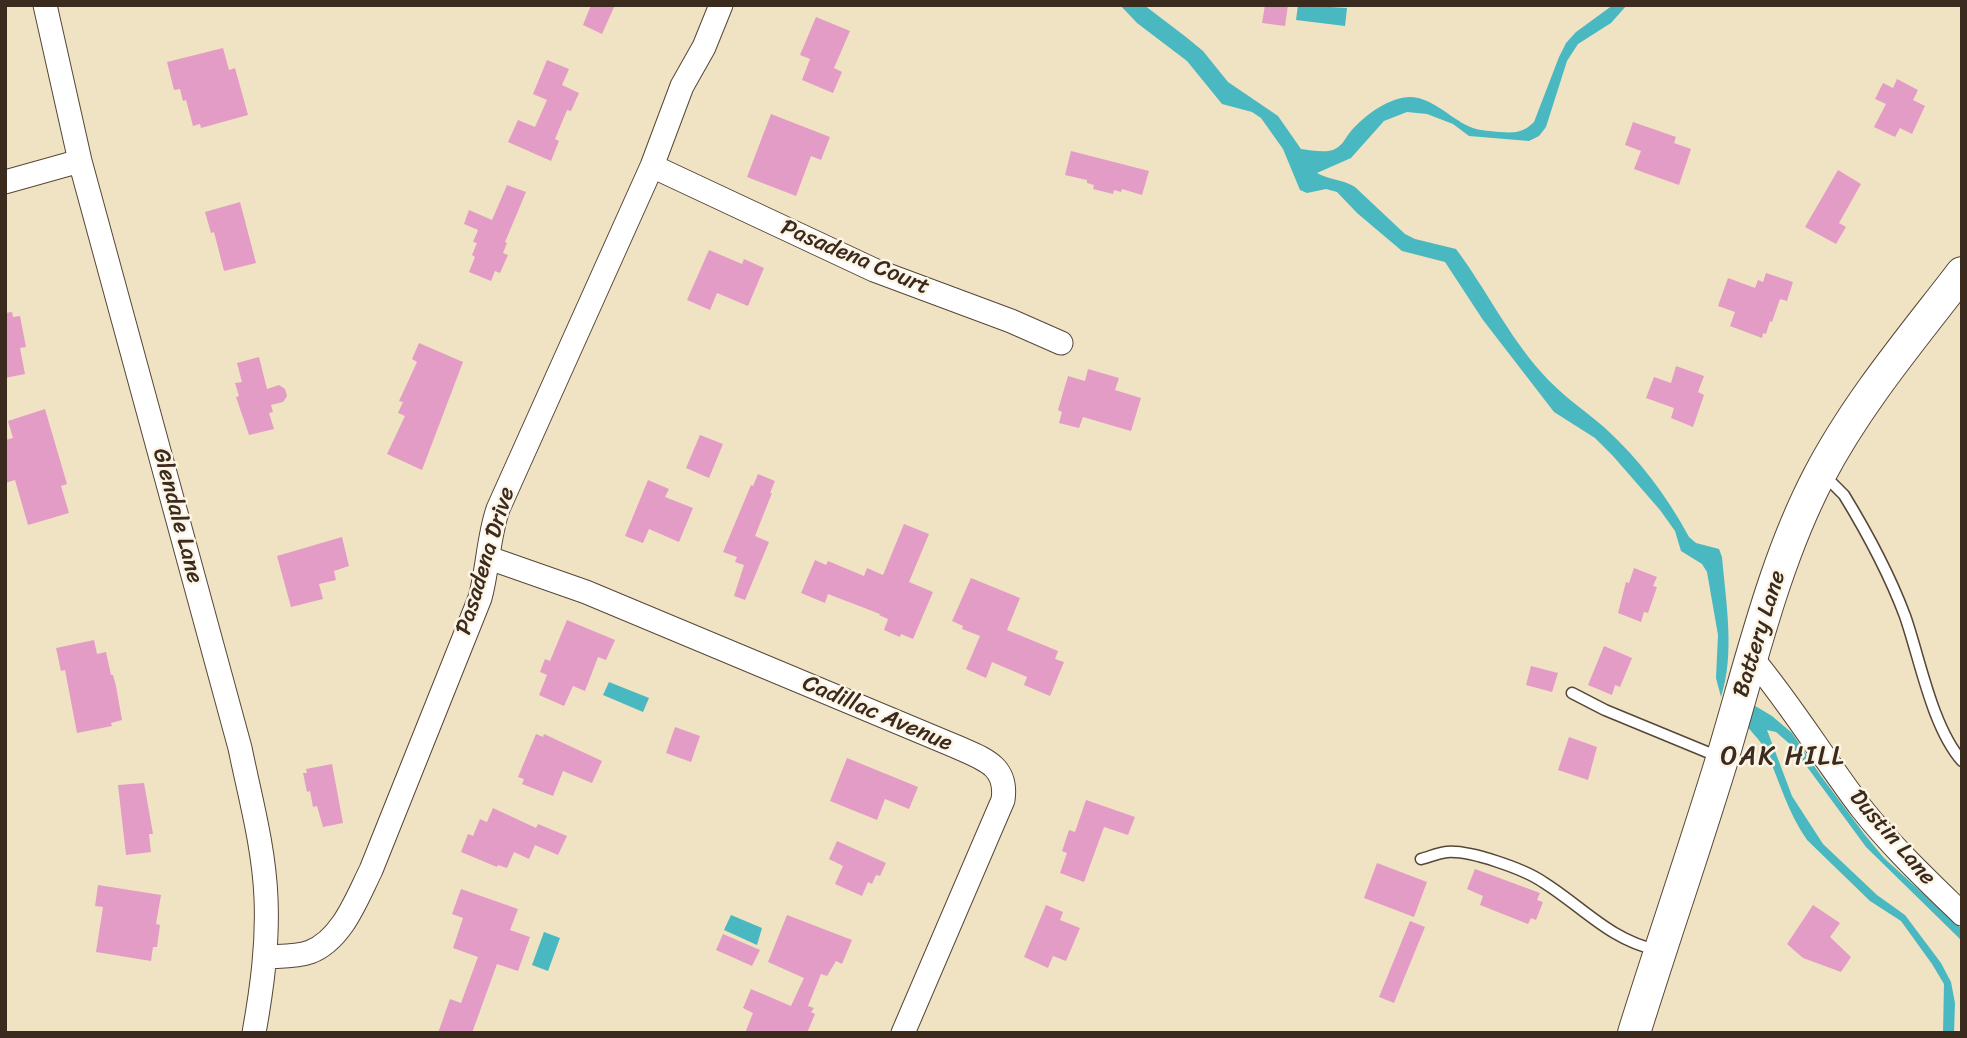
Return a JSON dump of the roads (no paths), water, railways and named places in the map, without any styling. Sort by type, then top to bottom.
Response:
[{"type":"main road","name":"Battery Lane","points":[[1634,1033],[1785,555],[1819,475],[1856,415],[1962,272]]},
{"type":"street","name":"Glendale Lane","points":[[45,5],[80,161],[240,748],[262,860],[266,895],[266,957],[254,1033]]},
{"type":"street","name":"Pasadena Drive","points":[[266,957],[298,955],[318,947],[334,934],[354,904],[480,598],[489,558],[489,539],[498,509],[652,166],[682,86],[704,47],[722,5]]},
{"type":"street","points":[[5,182],[80,161]]},
{"type":"street","name":"Pasadena Court","points":[[652,166],[874,270],[1011,321],[1061,343]]},
{"type":"street","name":"Cadillac Avenue","points":[[489,558],[586,592],[957,747],[993,766],[1001,775],[1005,787],[1003,800],[903,1033]]},
{"type":"street","name":"Dustin Lane","points":[[1752,658],[1862,809],[1902,856],[1962,914]]},
{"type":"lane","points":[[1819,475],[1844,495],[1890,581],[1904,613],[1933,705],[1950,746],[1962,761]]},
{"type":"lane","points":[[1572,694],[1722,758]]},
{"type":"lane","points":[[1421,859],[1448,852],[1490,859],[1542,881],[1593,920],[1636,945],[1660,951]]},
{"type":"water","points":[[1120,5],[1144,5],[1186,37],[1203,51],[1228,82],[1278,116],[1301,149],[1329,151],[1342,144],[1370,113],[1394,100],[1411,97],[1428,101],[1476,129],[1505,132],[1522,130],[1534,122],[1566,43],[1576,32],[1613,5],[1627,5],[1611,23],[1578,44],[1567,61],[1546,127],[1539,136],[1529,141],[1469,136],[1453,124],[1427,114],[1407,112],[1384,121],[1351,158],[1317,173],[1355,187],[1405,234],[1456,249],[1518,343],[1548,380],[1630,453],[1672,507],[1689,537],[1696,543],[1719,549],[1726,592],[1729,646],[1721,697],[1716,678],[1718,635],[1707,572],[1702,564],[1681,551],[1675,531],[1660,510],[1613,456],[1595,438],[1554,412],[1483,320],[1445,262],[1402,251],[1357,213],[1337,192],[1326,189],[1307,193],[1300,190],[1283,149],[1261,118],[1252,112],[1222,104],[1187,61],[1137,23]]},
{"type":"water","points":[[1298,5],[1347,8],[1345,26],[1296,20]]},
{"type":"water","points":[[609,682],[649,698],[643,712],[603,695]]},
{"type":"water","points":[[1752,704],[1792,733],[1821,776],[1884,858],[1962,929],[1962,941],[1866,847],[1791,745],[1776,732],[1767,730],[1792,796],[1823,844],[1877,895],[1905,915],[1941,963],[1951,982],[1955,1003],[1954,1033],[1943,1033],[1944,984],[1901,921],[1870,901],[1800,830],[1765,749],[1747,726]]},
{"type":"water","points":[[731,915],[762,928],[757,945],[724,930]]},
{"type":"water","points":[[544,932],[560,938],[548,971],[532,965]]},
{"type":"district","name":"OAK HILL","points":[[1783,757]]}]
